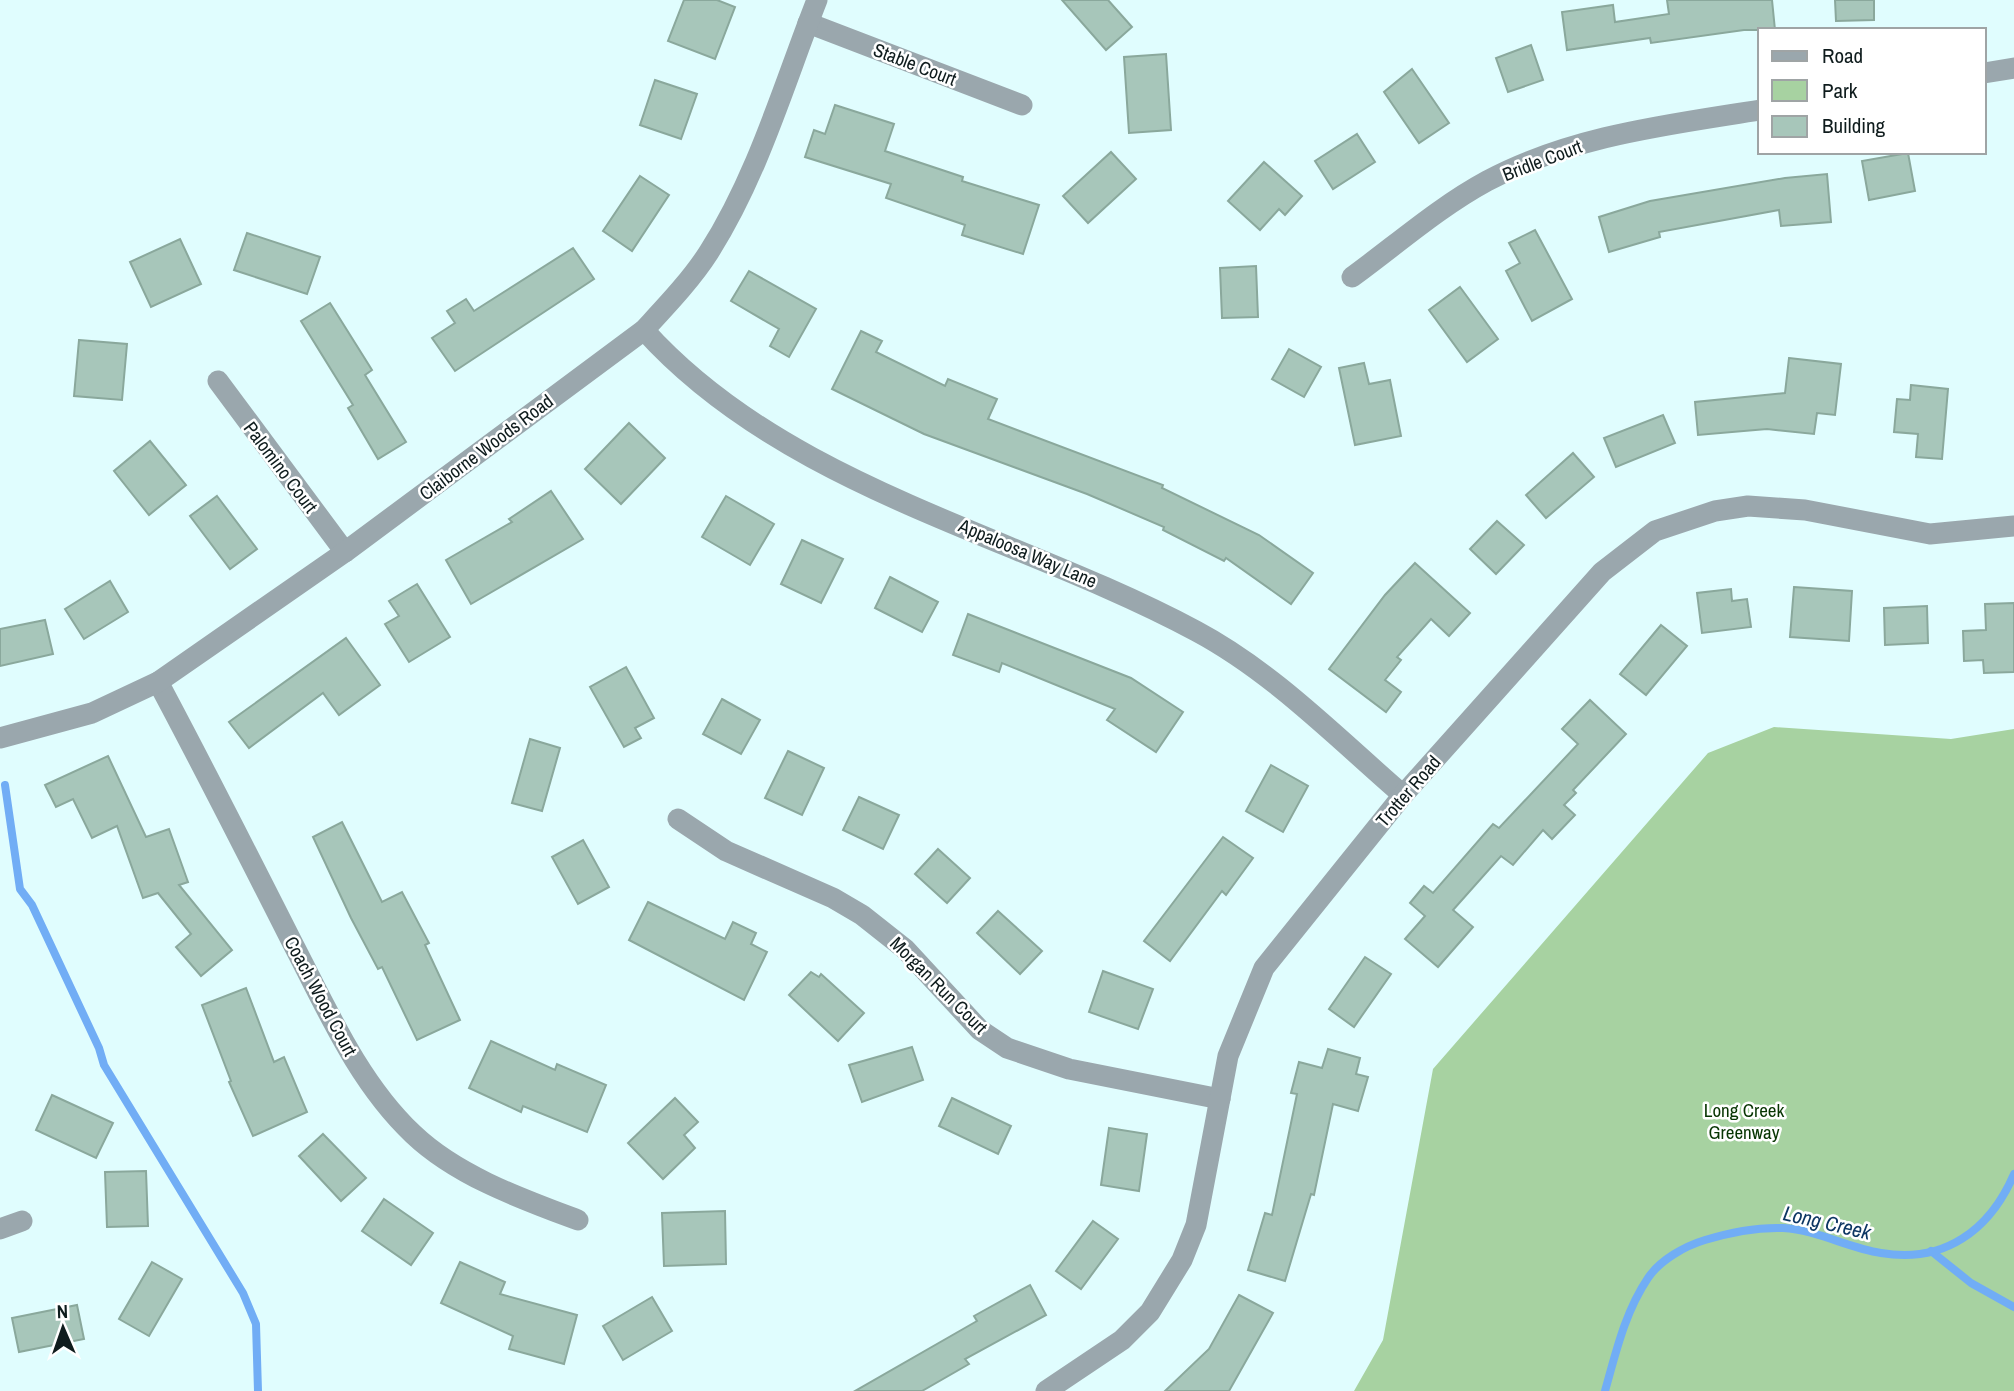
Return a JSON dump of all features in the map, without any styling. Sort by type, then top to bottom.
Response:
[{"type":"street","name":"Claiborne Woods Road","points":[[0,738],[92,713],[158,682],[345,552],[644,330],[681,290],[709,252],[740,196],[817,0]]},
{"type":"street","name":"Stable Court","points":[[808,23],[1022,104]]},
{"type":"street","points":[[1986,73],[2014,68]]},
{"type":"street","name":"Bridle Court","points":[[1352,277],[1486,182],[1527,162],[1605,138],[1758,110]]},
{"type":"street","name":"Appaloosa Way Lane","points":[[644,330],[685,371],[732,408],[823,464],[1118,592],[1199,633],[1293,699],[1403,795]]},
{"type":"street","name":"Palomino Court","points":[[218,381],[345,552]]},
{"type":"street","name":"Trotter Road","points":[[1046,1391],[1122,1340],[1150,1312],[1168,1285],[1196,1225],[1228,1056],[1264,968],[1403,795],[1602,572],[1655,531],[1715,511],[1748,506],[1783,507],[1930,534],[2014,526]]},
{"type":"street","name":"Coach Wood Court","points":[[158,682],[333,1022],[386,1106],[415,1136],[446,1159],[513,1194],[578,1220]]},
{"type":"street","name":"Morgan Run Court","points":[[678,818],[726,851],[833,898],[862,915],[905,949],[980,1030],[1007,1048],[1069,1069],[1220,1099]]},
{"type":"street","points":[[0,1229],[22,1221]]},
{"type":"green space","name":"Long Creek Greenway","points":[[1774,727],[1951,739],[2014,729],[2014,1391],[1354,1391],[1383,1340],[1433,1069],[1708,753]]},
{"type":"building","points":[[684,0],[717,0],[735,7],[715,59],[668,41]]},
{"type":"building","points":[[1062,0],[1108,0],[1132,27],[1106,50]]},
{"type":"building","points":[[1667,0],[1772,0],[1775,28],[1651,43],[1650,38],[1567,50],[1562,12],[1613,5],[1615,22],[1669,14]]},
{"type":"building","points":[[1835,0],[1874,0],[1874,20],[1836,21]]},
{"type":"building","points":[[1531,45],[1543,80],[1508,92],[1496,58]]},
{"type":"building","points":[[1166,54],[1171,130],[1129,133],[1124,57]]},
{"type":"building","points":[[1412,69],[1449,123],[1419,143],[1384,92]]},
{"type":"building","points":[[655,80],[697,94],[681,139],[640,125]]},
{"type":"building","points":[[835,105],[894,124],[885,151],[963,177],[962,181],[1039,205],[1023,254],[962,235],[965,225],[886,198],[891,184],[805,157],[814,130],[825,134]]},
{"type":"building","points":[[1357,134],[1375,162],[1333,189],[1315,161]]},
{"type":"building","points":[[1111,152],[1136,179],[1088,223],[1063,196]]},
{"type":"building","points":[[1908,154],[1915,191],[1869,200],[1862,161]]},
{"type":"building","points":[[1264,162],[1302,196],[1285,215],[1279,209],[1260,230],[1228,201]]},
{"type":"building","points":[[1827,174],[1831,222],[1781,226],[1779,210],[1659,232],[1660,237],[1609,252],[1599,217],[1650,201],[1785,178]]},
{"type":"building","points":[[640,176],[669,195],[632,251],[603,231]]},
{"type":"building","points":[[1535,230],[1572,299],[1532,321],[1506,271],[1520,263],[1509,243]]},
{"type":"building","points":[[247,233],[320,257],[307,294],[234,270]]},
{"type":"building","points":[[180,239],[201,284],[151,307],[130,262]]},
{"type":"building","points":[[573,248],[594,279],[455,371],[432,338],[455,323],[447,311],[466,299],[474,311]]},
{"type":"building","points":[[1256,266],[1258,317],[1222,318],[1220,268]]},
{"type":"building","points":[[749,271],[816,309],[789,357],[770,346],[779,329],[731,301]]},
{"type":"building","points":[[1460,287],[1498,339],[1467,362],[1429,310]]},
{"type":"building","points":[[330,303],[372,370],[365,375],[406,442],[378,459],[348,408],[353,405],[301,321]]},
{"type":"building","points":[[861,331],[882,341],[876,352],[945,386],[948,379],[997,399],[988,419],[1163,485],[1162,488],[1259,535],[1313,573],[1291,604],[1226,558],[1224,561],[1163,530],[1164,527],[1087,494],[924,434],[832,389]]},
{"type":"building","points":[[79,340],[127,344],[122,400],[74,396]]},
{"type":"building","points":[[1289,349],[1321,367],[1304,397],[1272,379]]},
{"type":"building","points":[[1789,358],[1841,364],[1835,415],[1817,413],[1814,434],[1767,429],[1698,435],[1695,402],[1785,393]]},
{"type":"building","points":[[1364,363],[1369,384],[1390,380],[1401,436],[1355,445],[1339,368]]},
{"type":"building","points":[[1911,385],[1948,389],[1942,459],[1916,457],[1918,434],[1894,432],[1897,399],[1910,400]]},
{"type":"building","points":[[1663,415],[1675,443],[1616,467],[1604,438]]},
{"type":"building","points":[[629,423],[665,458],[621,504],[585,469]]},
{"type":"building","points":[[150,441],[186,485],[149,515],[114,471]]},
{"type":"building","points":[[1573,453],[1594,477],[1546,518],[1526,495]]},
{"type":"building","points":[[551,491],[583,539],[471,604],[446,560],[512,522],[509,519]]},
{"type":"building","points":[[217,496],[257,549],[230,569],[190,516]]},
{"type":"building","points":[[726,496],[774,524],[750,565],[702,537]]},
{"type":"building","points":[[1497,521],[1524,545],[1496,574],[1470,549]]},
{"type":"building","points":[[802,540],[843,559],[821,603],[781,584]]},
{"type":"building","points":[[1415,563],[1470,613],[1449,636],[1431,619],[1397,657],[1401,660],[1385,680],[1401,692],[1386,712],[1329,669],[1385,595]]},
{"type":"building","points":[[890,577],[938,602],[922,632],[875,608]]},
{"type":"building","points":[[110,581],[128,612],[84,639],[65,609]]},
{"type":"building","points":[[417,584],[450,637],[409,662],[385,624],[399,616],[389,601]]},
{"type":"building","points":[[1794,587],[1852,591],[1849,641],[1790,637]]},
{"type":"building","points":[[1731,589],[1732,601],[1747,599],[1751,627],[1702,633],[1697,593]]},
{"type":"building","points":[[2014,603],[2014,672],[1984,673],[1983,660],[1964,661],[1963,631],[1986,630],[1985,604]]},
{"type":"building","points":[[1927,606],[1928,643],[1885,645],[1884,608]]},
{"type":"building","points":[[968,614],[1131,678],[1183,712],[1156,752],[1107,720],[1115,709],[1002,663],[999,672],[953,655]]},
{"type":"building","points":[[45,620],[53,654],[0,666],[0,629]]},
{"type":"building","points":[[1661,625],[1687,646],[1646,695],[1620,674]]},
{"type":"building","points":[[346,638],[380,685],[339,715],[323,693],[249,748],[229,722]]},
{"type":"building","points":[[626,667],[654,718],[635,728],[641,738],[624,747],[590,687]]},
{"type":"building","points":[[722,699],[760,720],[741,754],[703,734]]},
{"type":"building","points":[[1590,700],[1626,734],[1573,790],[1576,793],[1564,805],[1575,815],[1552,839],[1543,830],[1513,865],[1501,856],[1453,910],[1473,927],[1438,967],[1405,939],[1425,916],[1410,903],[1424,886],[1433,893],[1493,824],[1499,828],[1578,744],[1562,729]]},
{"type":"building","points":[[530,739],[560,748],[542,811],[512,803]]},
{"type":"building","points":[[788,751],[824,768],[802,815],[765,798]]},
{"type":"building","points":[[108,756],[146,837],[169,829],[188,882],[179,885],[232,950],[201,976],[176,947],[191,934],[158,893],[143,898],[117,826],[92,838],[73,799],[56,807],[45,785]]},
{"type":"building","points":[[1271,765],[1308,786],[1283,832],[1246,811]]},
{"type":"building","points":[[859,797],[899,815],[883,849],[843,830]]},
{"type":"building","points":[[342,822],[382,902],[402,892],[429,943],[425,945],[460,1020],[417,1040],[382,967],[378,969],[351,918],[313,837]]},
{"type":"building","points":[[1223,837],[1253,858],[1226,895],[1222,891],[1170,961],[1144,941]]},
{"type":"building","points":[[583,840],[609,887],[578,904],[552,857]]},
{"type":"building","points":[[938,849],[970,878],[947,903],[915,874]]},
{"type":"building","points":[[648,902],[725,939],[733,922],[756,933],[751,944],[767,952],[744,1000],[629,940]]},
{"type":"building","points":[[998,911],[1042,951],[1020,974],[977,933]]},
{"type":"building","points":[[1365,957],[1391,974],[1354,1027],[1329,1009]]},
{"type":"building","points":[[1103,971],[1153,989],[1138,1029],[1089,1012]]},
{"type":"building","points":[[811,972],[819,977],[821,974],[864,1013],[838,1041],[789,995]]},
{"type":"building","points":[[246,988],[274,1062],[284,1057],[307,1112],[253,1136],[229,1082],[231,1081],[202,1005]]},
{"type":"building","points":[[491,1041],[555,1070],[557,1064],[606,1085],[587,1132],[523,1106],[521,1112],[469,1088]]},
{"type":"building","points":[[912,1047],[923,1080],[862,1102],[849,1065]]},
{"type":"building","points":[[1328,1049],[1360,1058],[1356,1074],[1368,1077],[1358,1111],[1333,1104],[1314,1195],[1311,1194],[1285,1281],[1248,1270],[1265,1213],[1272,1215],[1297,1094],[1291,1093],[1299,1062],[1322,1068]]},
{"type":"building","points":[[52,1095],[113,1123],[96,1158],[36,1130]]},
{"type":"building","points":[[675,1098],[698,1122],[684,1135],[695,1148],[663,1179],[628,1143]]},
{"type":"building","points":[[952,1098],[1011,1126],[998,1154],[939,1126]]},
{"type":"building","points":[[1109,1128],[1147,1134],[1139,1191],[1101,1185]]},
{"type":"building","points":[[323,1134],[366,1178],[341,1201],[299,1156]]},
{"type":"building","points":[[146,1171],[148,1226],[107,1227],[105,1172]]},
{"type":"building","points":[[384,1199],[433,1233],[411,1265],[362,1231]]},
{"type":"building","points":[[725,1211],[726,1264],[664,1266],[662,1213]]},
{"type":"building","points":[[1093,1221],[1118,1239],[1081,1289],[1056,1271]]},
{"type":"building","points":[[152,1262],[182,1279],[149,1336],[119,1319]]},
{"type":"building","points":[[460,1262],[505,1282],[500,1294],[577,1315],[564,1364],[509,1349],[513,1336],[441,1303]]},
{"type":"building","points":[[1030,1285],[1046,1315],[965,1359],[969,1364],[922,1391],[855,1391],[977,1321],[974,1316]]},
{"type":"building","points":[[1239,1295],[1273,1313],[1229,1391],[1165,1391],[1209,1349]]},
{"type":"building","points":[[652,1297],[672,1331],[623,1360],[603,1326]]},
{"type":"building","points":[[77,1305],[84,1339],[19,1352],[12,1318]]},
{"type":"waterway","points":[[5,785],[20,889],[32,905],[99,1048],[104,1065],[243,1293],[256,1324],[258,1391]]},
{"type":"waterway","name":"Long Creek","points":[[1605,1391],[1622,1333],[1640,1291],[1659,1265],[1681,1250],[1734,1232],[1783,1228],[1808,1232],[1881,1253],[1925,1253],[1944,1248],[1978,1227],[1992,1212],[2014,1174]]},
{"type":"waterway","points":[[1931,1251],[1971,1283],[2014,1307]]}]
